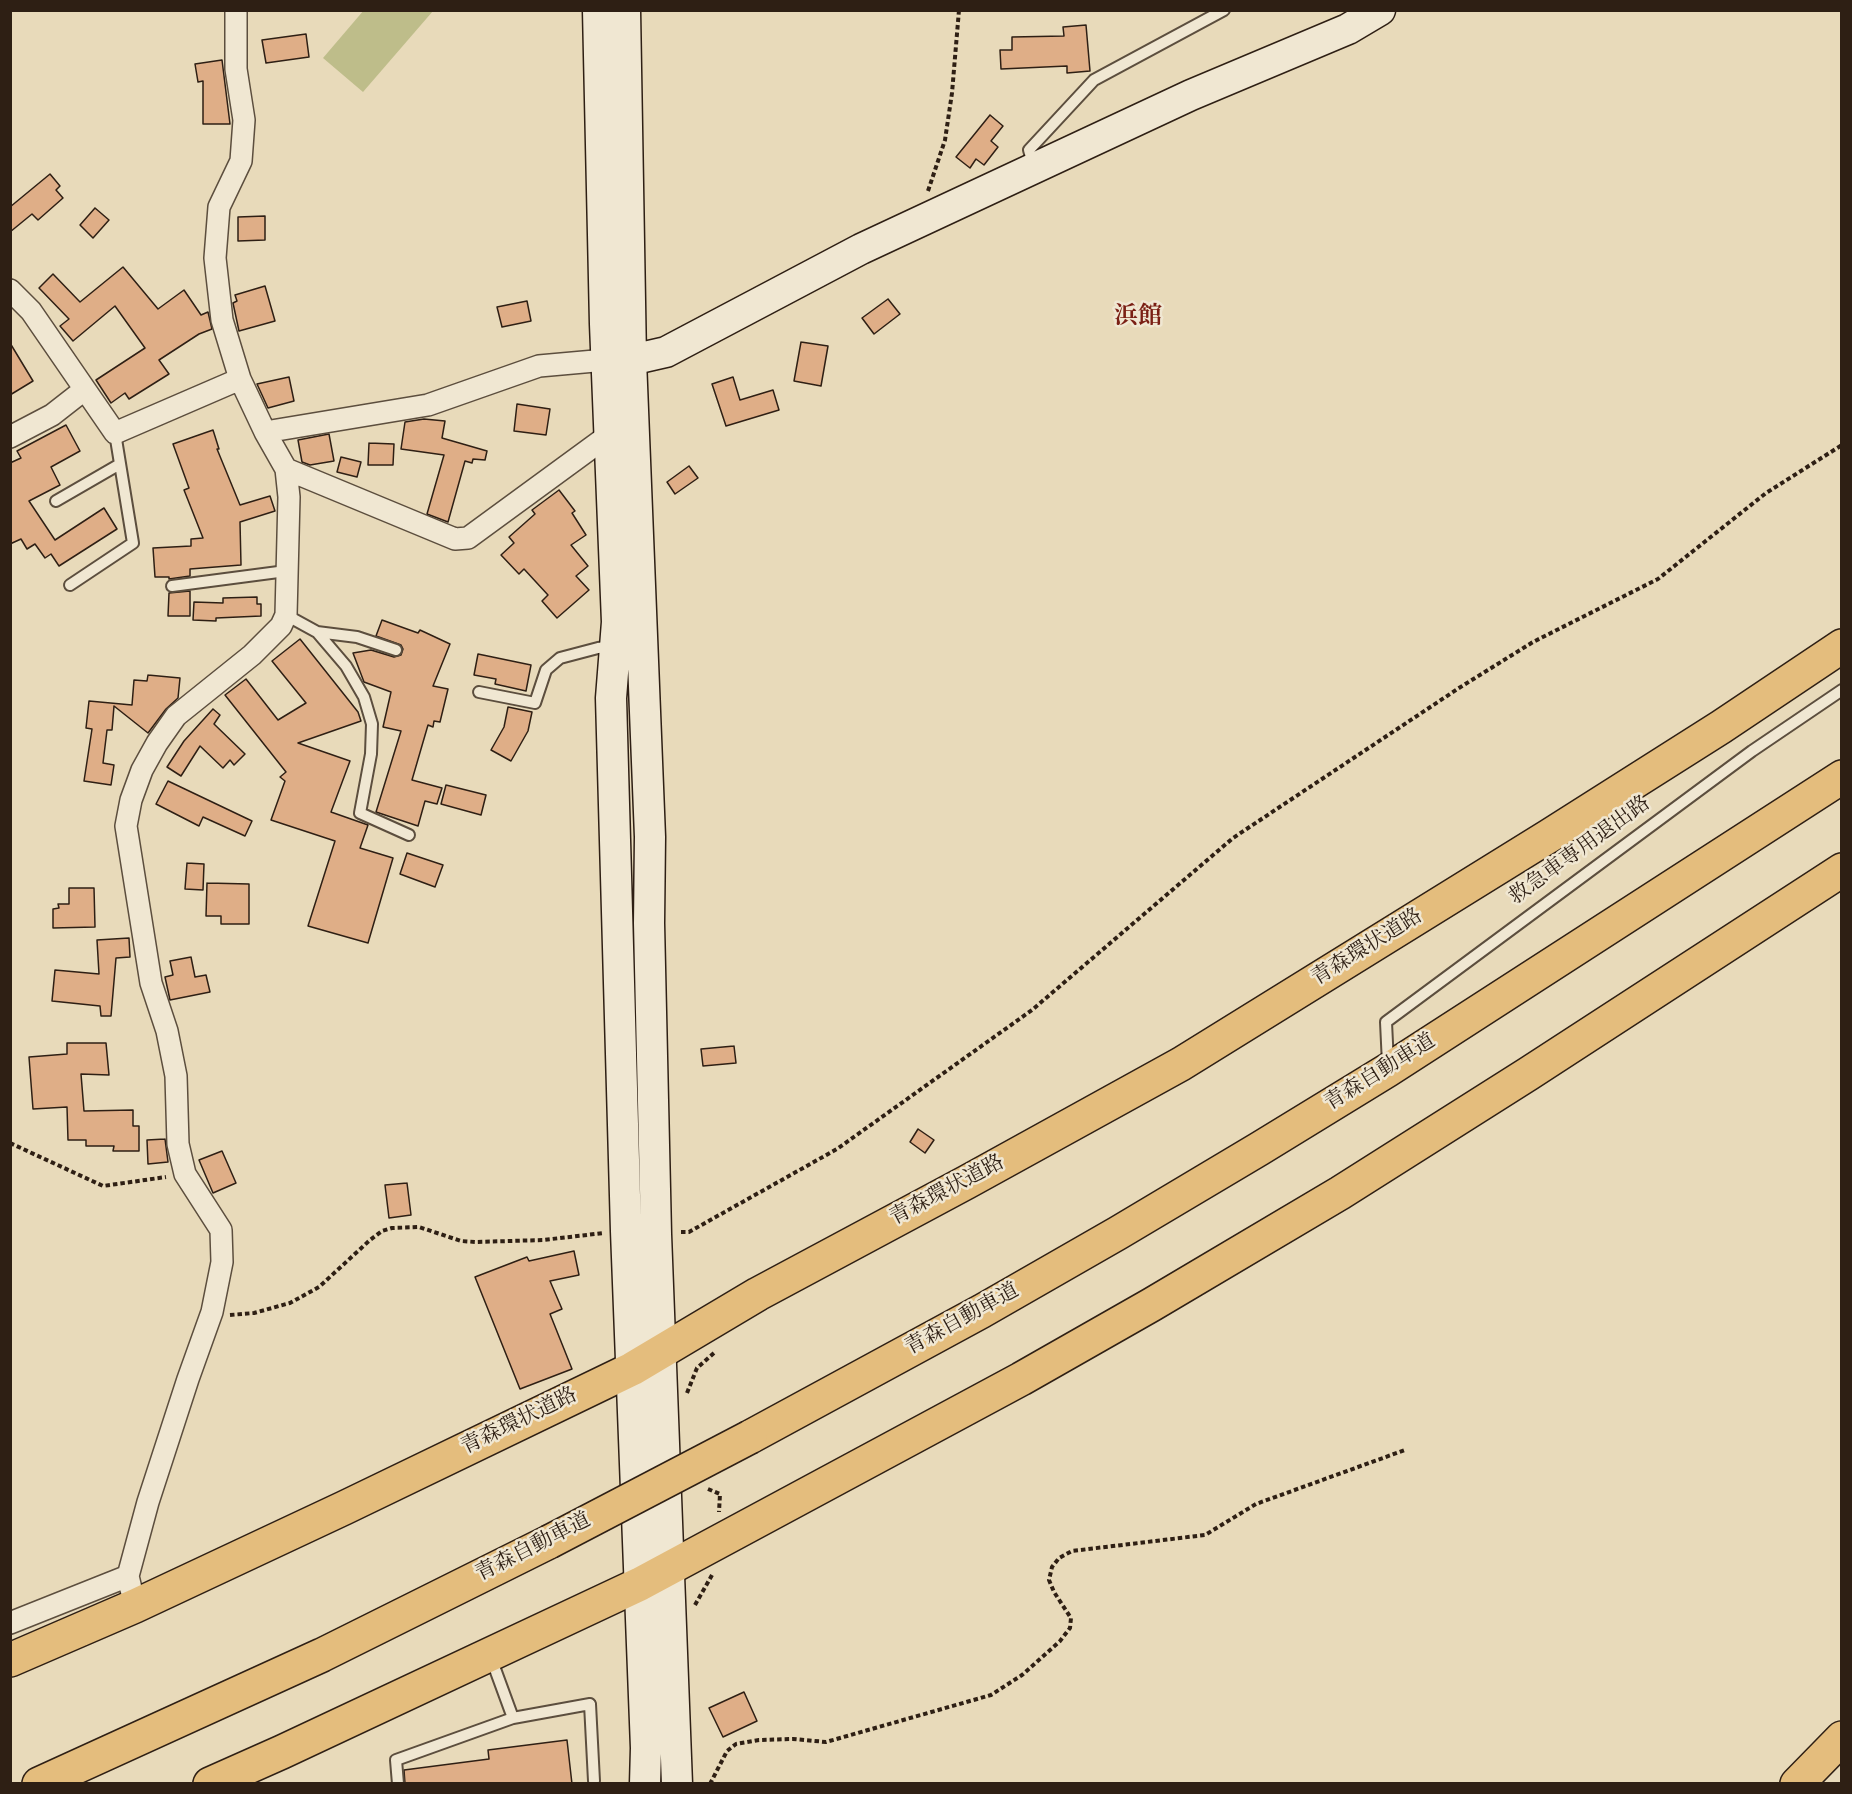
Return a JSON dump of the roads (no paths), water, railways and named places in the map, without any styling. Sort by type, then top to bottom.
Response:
[{"type":"main road","name":"青森環状道路","points":[[10,1660],[132,1591],[354,1503],[632,1369],[758,1294],[1181,1064],[1549,836],[1842,646]]},
{"type":"main road","name":"青森自動車道","points":[[39,1784],[322,1655],[549,1542],[750,1437],[971,1317],[1118,1233],[1388,1070],[1842,777]]},
{"type":"main road","points":[[210,1784],[640,1584],[1021,1379],[1340,1193],[1547,1062],[1842,870]]},
{"type":"main road","points":[[1797,1784],[1842,1737]]},
{"type":"street","points":[[10,1623],[132,1591],[148,1502],[212,1312],[222,1262],[221,1230],[185,1174],[178,1144],[176,1076],[167,1031],[151,983],[126,826],[131,800],[142,770],[157,742],[176,716],[252,655],[281,626],[286,615],[289,497],[286,469],[265,432],[240,379],[222,320],[215,258],[219,207],[241,161],[242,151],[244,120],[237,69],[236,10]]},
{"type":"street","points":[[598,10],[621,427],[650,837],[659,1352],[670,1567],[677,1784]]},
{"type":"street","points":[[619,360],[625,10]]},
{"type":"street","points":[[265,432],[428,405],[539,366],[619,360],[666,352],[861,249],[1191,95],[1348,28],[1380,10]]},
{"type":"street","points":[[10,290],[31,311],[116,433],[240,379]]},
{"type":"street","points":[[10,437],[52,416],[84,390]]},
{"type":"street","points":[[286,469],[455,539],[468,538],[621,427]]},
{"type":"street","points":[[621,427],[617,622],[611,698],[626,1231],[646,1748],[645,1784]]},
{"type":"lane","points":[[1034,168],[1029,150],[1094,80],[1214,18],[1224,10]]},
{"type":"lane","points":[[70,585],[133,543],[116,433]]},
{"type":"lane","points":[[56,501],[120,464]]},
{"type":"lane","points":[[172,586],[286,571]]},
{"type":"lane","points":[[286,615],[317,632],[346,666],[364,697],[372,724],[371,754],[360,813],[409,835]]},
{"type":"lane","points":[[317,632],[357,636],[396,650]]},
{"type":"lane","points":[[478,692],[535,703],[546,670],[560,658],[597,648],[615,646]]},
{"type":"lane","name":"救急車専用退出路","points":[[1388,1070],[1386,1022],[1752,751],[1842,690]]},
{"type":"lane","points":[[489,1655],[513,1718]]},
{"type":"lane","points":[[398,1784],[396,1760],[513,1718],[590,1704],[594,1781]]},
{"type":"district","name":"浜館","points":[[1138,319]]}]
